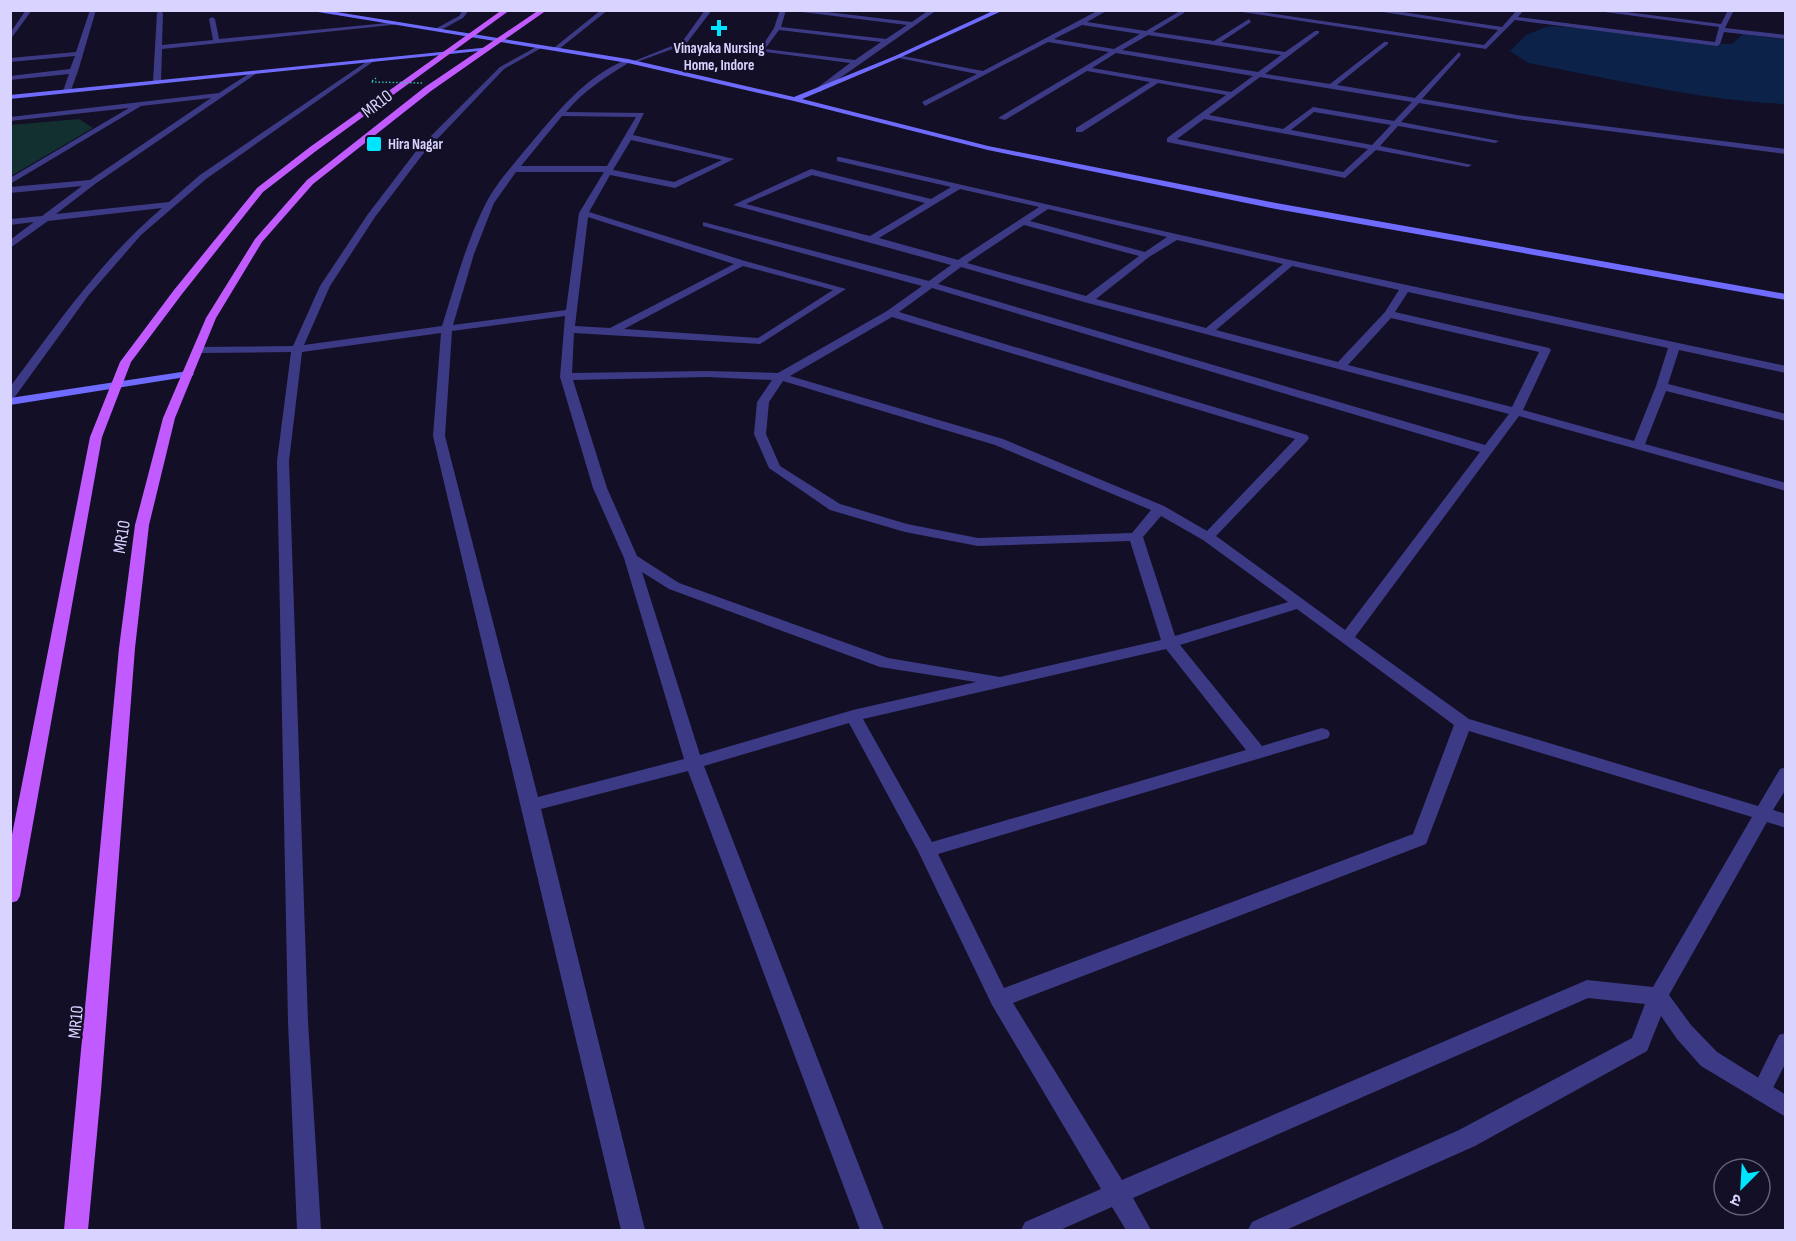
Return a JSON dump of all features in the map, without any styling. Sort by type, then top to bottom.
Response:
[{"type":"main road","name":"MR10","points":[[10,896],[96,437],[126,362],[178,292],[261,190],[312,149],[507,10]]},
{"type":"main road","name":"MR10","points":[[76,1230],[90,1091],[127,648],[141,536],[169,418],[211,318],[258,241],[310,182],[428,90],[544,10]]},
{"type":"street","points":[[10,38],[29,10]]},
{"type":"street","points":[[67,92],[93,10]]},
{"type":"street","points":[[309,10],[472,36],[494,44]]},
{"type":"street","points":[[437,30],[461,17],[466,10]]},
{"type":"street","points":[[556,48],[605,10]]},
{"type":"street","points":[[633,1230],[439,436],[447,327],[469,254],[489,203],[573,97],[597,79],[632,62],[684,43],[709,10]]},
{"type":"street","points":[[783,10],[777,28],[761,50],[856,62]]},
{"type":"street","points":[[789,10],[914,24]]},
{"type":"street","points":[[820,90],[856,62],[934,10]]},
{"type":"street","points":[[795,99],[897,57],[1001,10]]},
{"type":"street","points":[[926,104],[1105,10]]},
{"type":"street","points":[[1232,10],[1486,47],[1521,10]]},
{"type":"street","points":[[1373,10],[1504,29]]},
{"type":"street","points":[[1415,16],[1422,10]]},
{"type":"street","points":[[1592,10],[1785,38]]},
{"type":"street","points":[[1644,17],[1648,10]]},
{"type":"street","points":[[1515,18],[1718,44],[1722,28],[1731,10]]},
{"type":"street","points":[[1002,118],[1182,12]]},
{"type":"street","points":[[157,82],[160,13]]},
{"type":"street","points":[[212,19],[216,41]]},
{"type":"street","points":[[1214,44],[1249,21]]},
{"type":"street","points":[[1082,23],[1285,54]]},
{"type":"street","points":[[157,47],[398,24]]},
{"type":"street","points":[[777,28],[888,41]]},
{"type":"street","points":[[1317,32],[1170,140],[1345,175],[1374,148],[1459,54]]},
{"type":"street","points":[[1047,40],[1528,119],[1785,152]]},
{"type":"street","points":[[1332,86],[1386,43]]},
{"type":"street","points":[[10,97],[448,52],[494,44],[556,48],[632,62],[795,99],[988,148],[1276,206],[1785,297]]},
{"type":"street","points":[[309,1230],[298,1022],[282,461],[297,349],[325,286],[371,216],[420,152],[502,68],[540,47]]},
{"type":"street","points":[[10,60],[80,54]]},
{"type":"street","points":[[897,57],[984,73]]},
{"type":"street","points":[[10,396],[84,294],[138,233],[203,177],[372,60]]},
{"type":"street","points":[[1087,69],[1233,94]]},
{"type":"street","points":[[10,78],[75,71]]},
{"type":"street","points":[[10,245],[92,182],[255,72]]},
{"type":"street","points":[[1079,130],[1157,81]]},
{"type":"street","points":[[10,119],[222,95]]},
{"type":"street","points":[[10,182],[142,103]]},
{"type":"street","points":[[1284,132],[1313,109],[1496,141]]},
{"type":"street","points":[[559,114],[641,115],[584,213],[573,312],[569,328],[566,377],[600,488],[631,558],[693,763],[872,1230]]},
{"type":"street","points":[[1202,116],[1468,165]]},
{"type":"street","points":[[514,169],[608,171],[675,185],[730,159],[629,136]]},
{"type":"street","points":[[840,159],[1290,263],[1785,370]]},
{"type":"street","points":[[932,202],[811,172],[737,205],[1784,485]]},
{"type":"street","points":[[10,190],[92,182]]},
{"type":"street","points":[[871,239],[960,186]]},
{"type":"street","points":[[10,222],[172,204]]},
{"type":"street","points":[[1047,206],[960,263],[891,313],[780,377],[763,402],[760,434],[775,468],[836,507],[905,528],[978,542],[1136,537],[1159,509]]},
{"type":"street","points":[[569,328],[760,340],[841,289],[742,263],[584,213]]},
{"type":"street","points":[[1023,222],[1146,255]]},
{"type":"street","points":[[706,224],[932,285],[1487,450]]},
{"type":"street","points":[[1088,300],[1146,255],[1176,236]]},
{"type":"street","points":[[613,331],[742,263]]},
{"type":"street","points":[[1208,331],[1290,263]]},
{"type":"street","points":[[1341,365],[1389,314],[1406,287]]},
{"type":"street","points":[[198,350],[297,349],[447,327],[573,312]]},
{"type":"street","points":[[891,313],[1303,438],[1208,537]]},
{"type":"street","points":[[1346,639],[1516,412],[1545,350],[1389,314]]},
{"type":"street","points":[[1638,445],[1662,386],[1674,347]]},
{"type":"street","points":[[10,402],[188,374]]},
{"type":"street","points":[[566,377],[707,374],[780,377],[999,442],[1159,509],[1208,537],[1463,723],[1785,821]]},
{"type":"street","points":[[1662,386],[1785,418]]},
{"type":"street","points":[[1136,537],[1170,643],[1258,753]]},
{"type":"street","points":[[631,558],[674,586],[886,663],[1003,681]]},
{"type":"street","points":[[531,805],[693,763],[853,716],[1170,643],[1301,603]]},
{"type":"street","points":[[853,716],[927,850],[999,999],[1139,1230]]},
{"type":"street","points":[[999,999],[1420,839],[1463,723]]},
{"type":"street","points":[[927,850],[1322,734]]},
{"type":"street","points":[[1260,1230],[1467,1138],[1641,1044],[1658,996],[1785,773]]},
{"type":"street","points":[[1033,1230],[1587,989],[1658,996],[1683,1032],[1709,1059],[1785,1107]]},
{"type":"lane","points":[[1761,1092],[1785,1041]]},
{"type":"path","points":[[376,78],[371,82],[422,83]]},
{"type":"green space","points":[[79,119],[93,128],[11,176],[11,125]]},
{"type":"water","points":[[1549,26],[1594,29],[1713,44],[1732,44],[1743,34],[1785,39],[1785,104],[1721,98],[1624,82],[1528,63],[1510,51],[1526,35]]},
{"type":"place","name":"Vinayaka Nursing Home, Indore","points":[[719,28]]},
{"type":"place","name":"Hira Nagar","points":[[374,144]]}]
